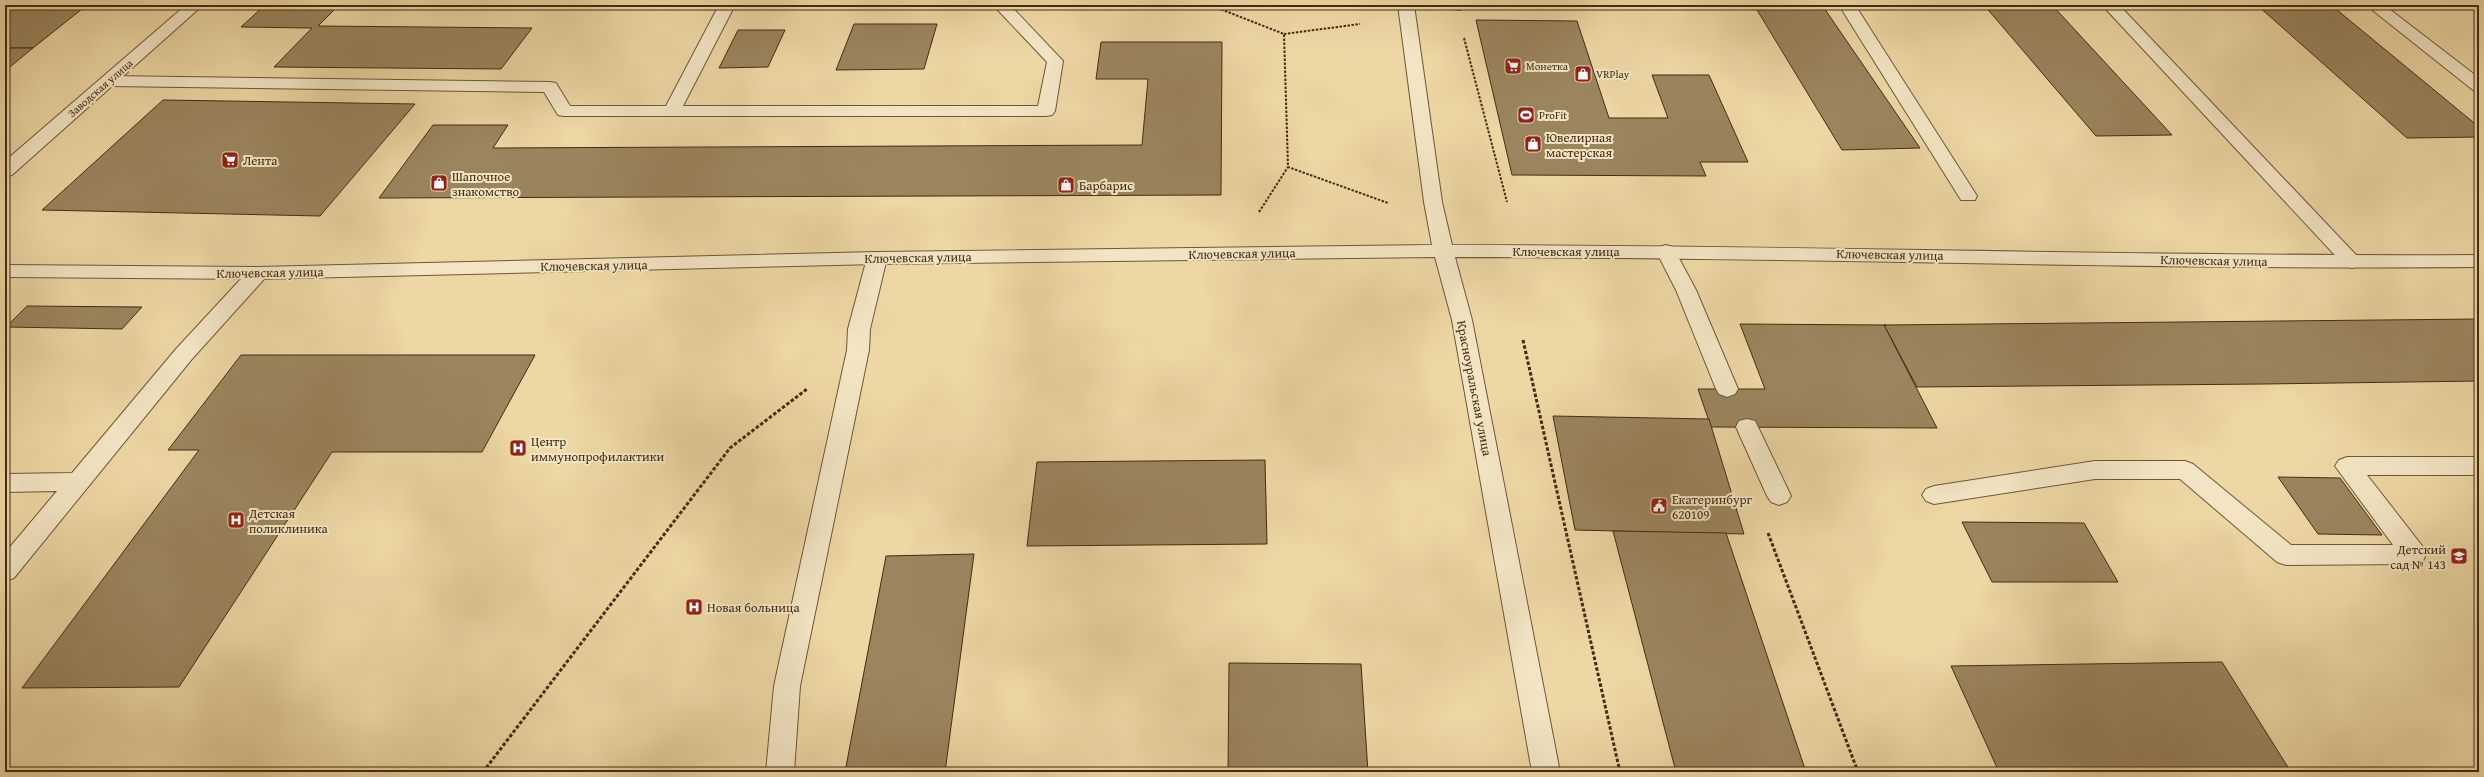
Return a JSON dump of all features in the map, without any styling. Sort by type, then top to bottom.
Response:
[{"type":"street","name":"Заводская улица","points":[[5,171],[195,5]]},
{"type":"street","points":[[672,111],[727,5]]},
{"type":"street","points":[[109,81],[550,87],[564,111],[1046,112],[1055,61],[1001,5]]},
{"type":"street","name":"Красноуральская улица","points":[[1406,5],[1433,202],[1443,250],[1462,320],[1546,772]]},
{"type":"street","points":[[1455,5],[1460,5]]},
{"type":"street","points":[[1847,5],[1968,196]]},
{"type":"street","points":[[2110,5],[2284,192],[2352,262]]},
{"type":"street","points":[[2374,5],[2479,86]]},
{"type":"street","name":"Ключевская улица","points":[[5,271],[258,273],[877,258],[1443,250],[1666,251],[2352,262],[2479,261]]},
{"type":"street","points":[[1666,251],[1686,290],[1727,389]]},
{"type":"street","points":[[780,772],[787,686],[858,350],[860,329],[877,258]]},
{"type":"street","points":[[5,571],[184,354],[258,273]]},
{"type":"street","points":[[1747,427],[1779,496]]},
{"type":"street","points":[[1934,495],[2095,470],[2185,470],[2286,555],[2414,554],[2347,466],[2479,466]]},
{"type":"street","points":[[5,483],[79,482]]},
{"type":"path","points":[[1210,5],[1284,34],[1360,24]]},
{"type":"path","points":[[1455,5],[1507,202]]},
{"type":"path","points":[[1259,212],[1288,167],[1284,34]]},
{"type":"path","points":[[1288,167],[1388,203]]},
{"type":"path","points":[[1523,340],[1620,772]]},
{"type":"path","points":[[483,772],[730,448],[858,350]]},
{"type":"path","points":[[1779,496],[1758,509],[1858,772]]},
{"type":"building","points":[[5,5],[87,5],[33,48],[5,48]]},
{"type":"building","points":[[265,5],[339,5],[318,26],[532,28],[501,69],[274,67],[312,28],[241,27]]},
{"type":"building","points":[[1754,5],[1822,5],[1920,148],[1842,150]]},
{"type":"building","points":[[1984,5],[2052,5],[2172,135],[2096,136]]},
{"type":"building","points":[[2257,5],[2331,5],[2479,127],[2479,137],[2407,138]]},
{"type":"building","points":[[1476,20],[1577,21],[1609,118],[1668,118],[1652,75],[1709,75],[1748,162],[1700,162],[1706,176],[1512,175]]},
{"type":"building","points":[[854,24],[937,24],[924,69],[836,70]]},
{"type":"building","points":[[738,30],[785,30],[768,67],[719,68]]},
{"type":"building","points":[[1101,42],[1222,42],[1221,195],[379,198],[433,125],[508,125],[493,148],[1142,145],[1148,79],[1096,79]]},
{"type":"building","points":[[5,48],[33,48],[5,71]]},
{"type":"building","points":[[163,100],[415,104],[320,216],[42,210]]},
{"type":"building","points":[[27,306],[142,307],[122,329],[6,327]]},
{"type":"building","points":[[2479,319],[2479,381],[2264,384],[1917,387],[1884,325]]},
{"type":"building","points":[[1740,324],[1886,325],[1884,325],[1937,428],[1711,427],[1698,389],[1765,389]]},
{"type":"building","points":[[241,355],[535,355],[482,452],[332,452],[179,687],[22,688],[199,450],[168,450]]},
{"type":"building","points":[[1553,416],[1709,419],[1744,534],[1575,530]]},
{"type":"building","points":[[1265,460],[1267,544],[1027,546],[1037,462]]},
{"type":"building","points":[[2278,477],[2340,478],[2382,535],[2318,534]]},
{"type":"building","points":[[1962,522],[2084,523],[2118,582],[1992,582]]},
{"type":"building","points":[[1613,531],[1726,533],[1806,772],[1676,772]]},
{"type":"building","points":[[974,554],[945,772],[845,772],[886,556]]},
{"type":"building","points":[[2222,662],[2291,772],[1999,772],[1951,666]]},
{"type":"building","points":[[1229,663],[1361,664],[1368,772],[1228,772]]},
{"type":"place","name":"Монетка","points":[[1513,66]]},
{"type":"place","name":"VRPlay","points":[[1583,74]]},
{"type":"place","name":"ProFit","points":[[1526,115]]},
{"type":"place","name":"Ювелирная мастерская","points":[[1533,144]]},
{"type":"place","name":"Лента","points":[[230,160]]},
{"type":"place","name":"Шапочное знакомство","points":[[439,183]]},
{"type":"place","name":"Барбарис","points":[[1066,185]]},
{"type":"place","name":"Центр иммунопрофилактики","points":[[518,448]]},
{"type":"place","name":"Екатеринбург 620109","points":[[1659,506]]},
{"type":"place","name":"Детская поликлиника","points":[[236,520]]},
{"type":"place","name":"Детский сад № 143","points":[[2459,556]]},
{"type":"place","name":"Новая больница","points":[[694,607]]}]
